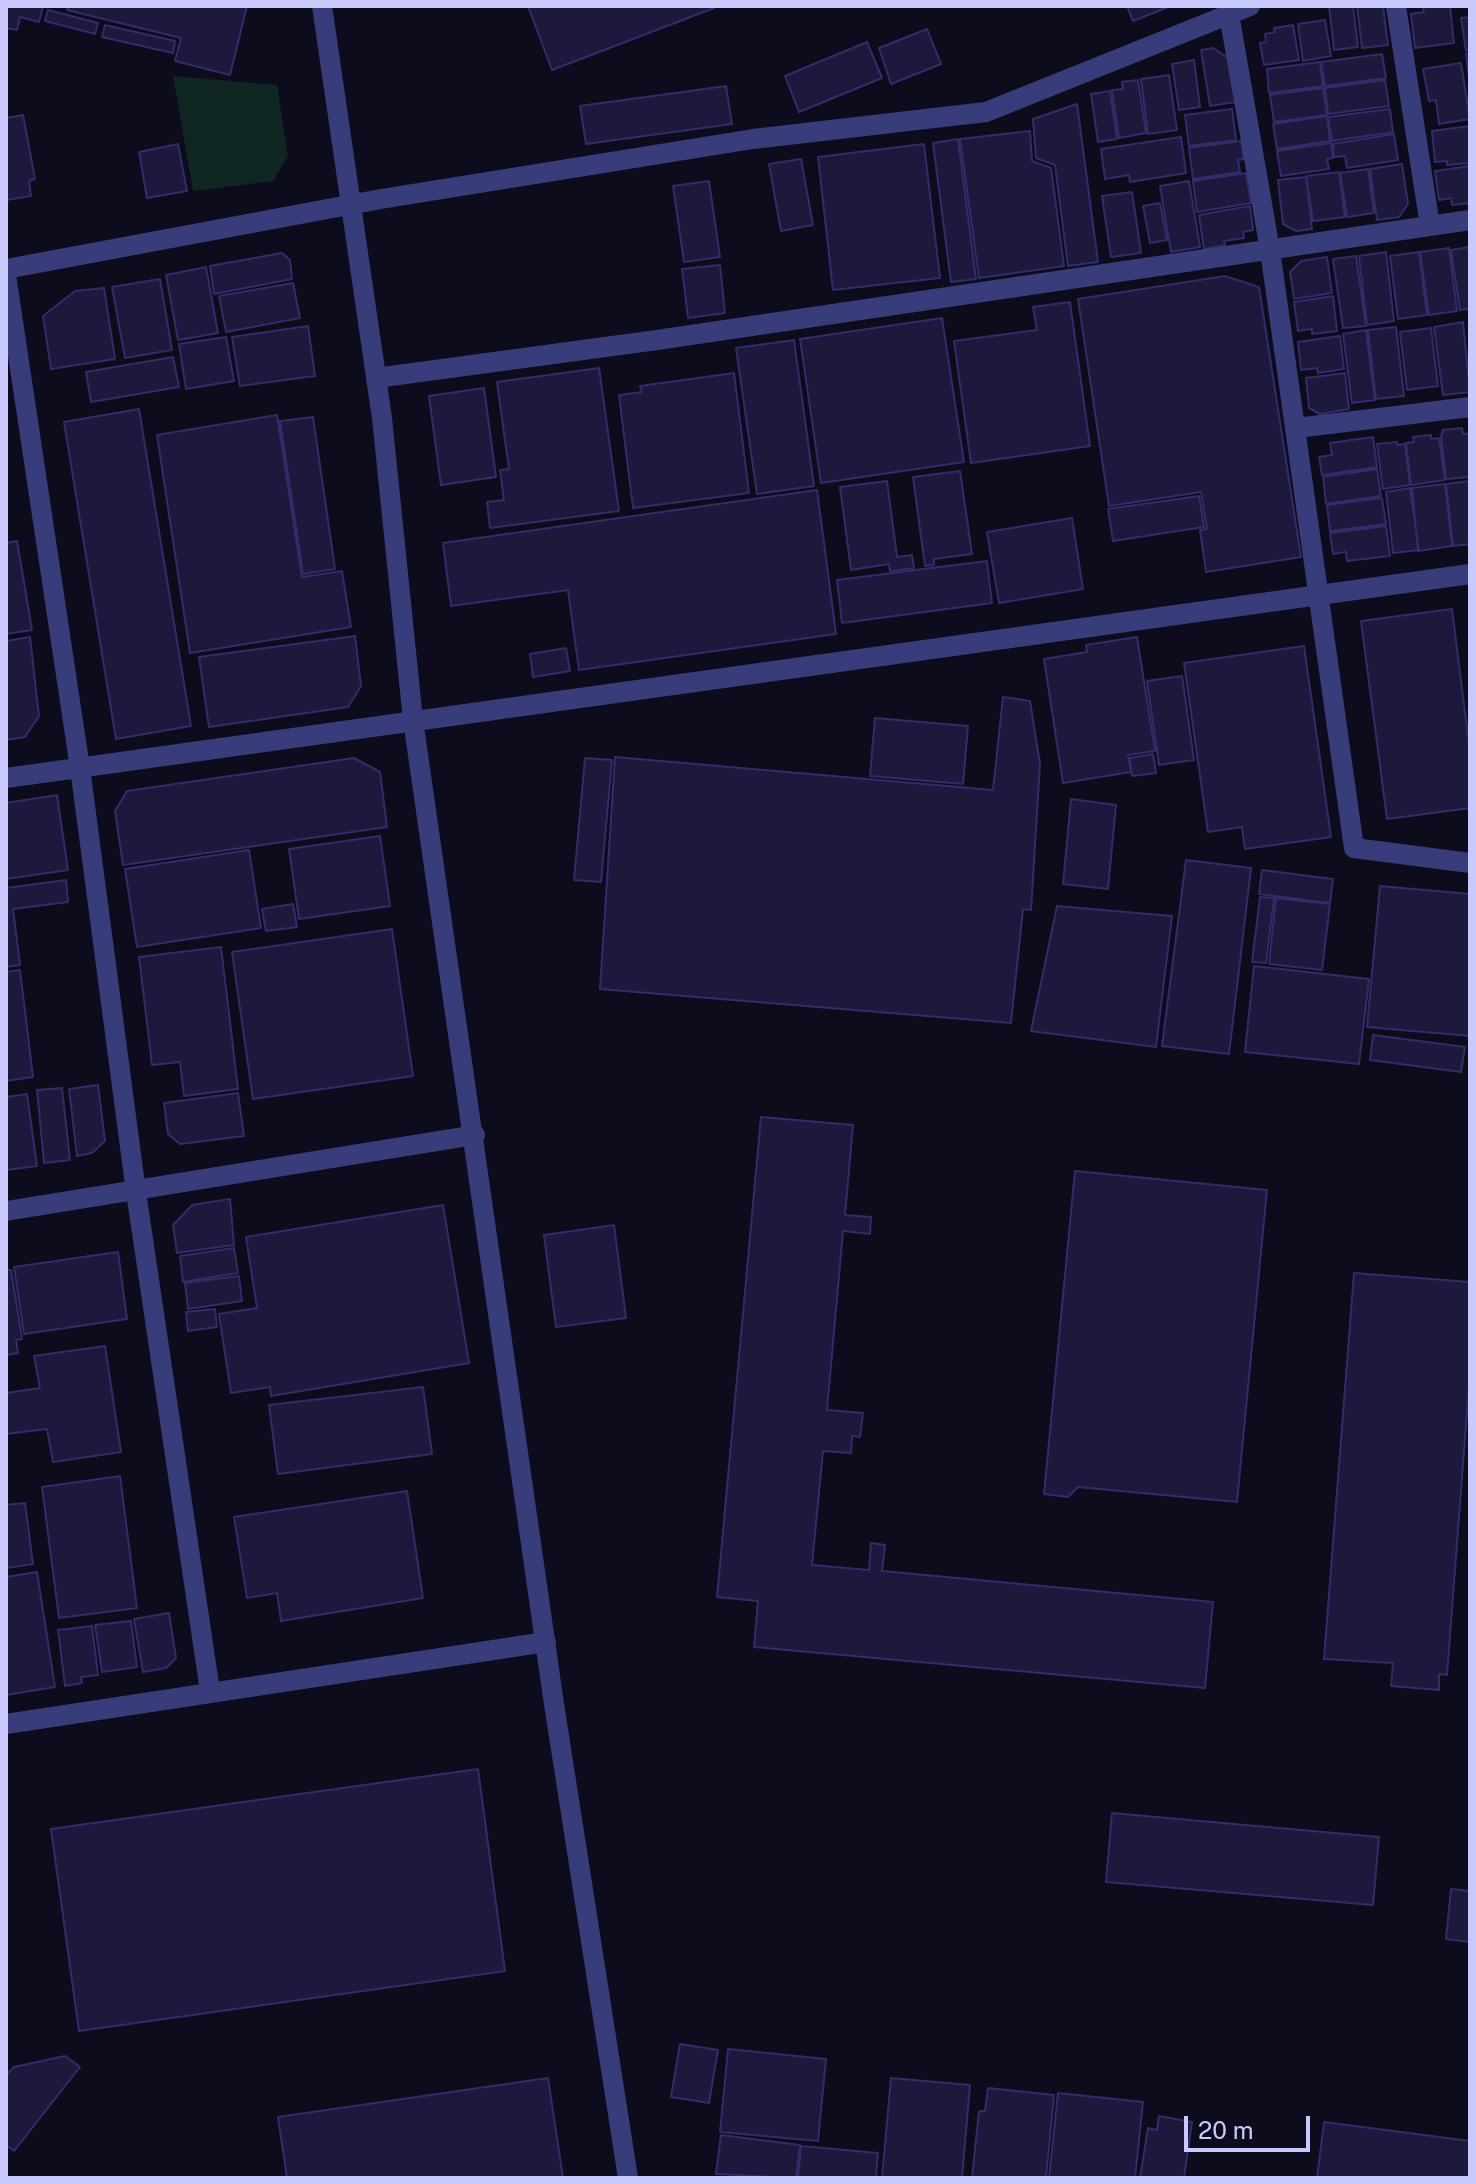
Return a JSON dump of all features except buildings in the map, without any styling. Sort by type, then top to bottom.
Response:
[{"type":"street","points":[[322,6],[376,378],[413,720],[546,1642],[628,2178]]},
{"type":"street","points":[[6,269],[349,204],[753,139],[986,112],[1250,6]]},
{"type":"street","points":[[1396,6],[1430,226]]},
{"type":"street","points":[[1229,14],[1270,250],[1354,848],[1470,863]]},
{"type":"street","points":[[376,378],[1470,220]]},
{"type":"street","points":[[6,275],[80,768],[136,1192],[210,1691]]},
{"type":"street","points":[[1296,428],[1470,407]]},
{"type":"street","points":[[6,778],[1470,574]]},
{"type":"street","points":[[6,1211],[475,1135]]},
{"type":"street","points":[[6,1724],[546,1642]]},
{"type":"green space","points":[[173,76],[277,85],[288,156],[273,181],[193,191]]}]
